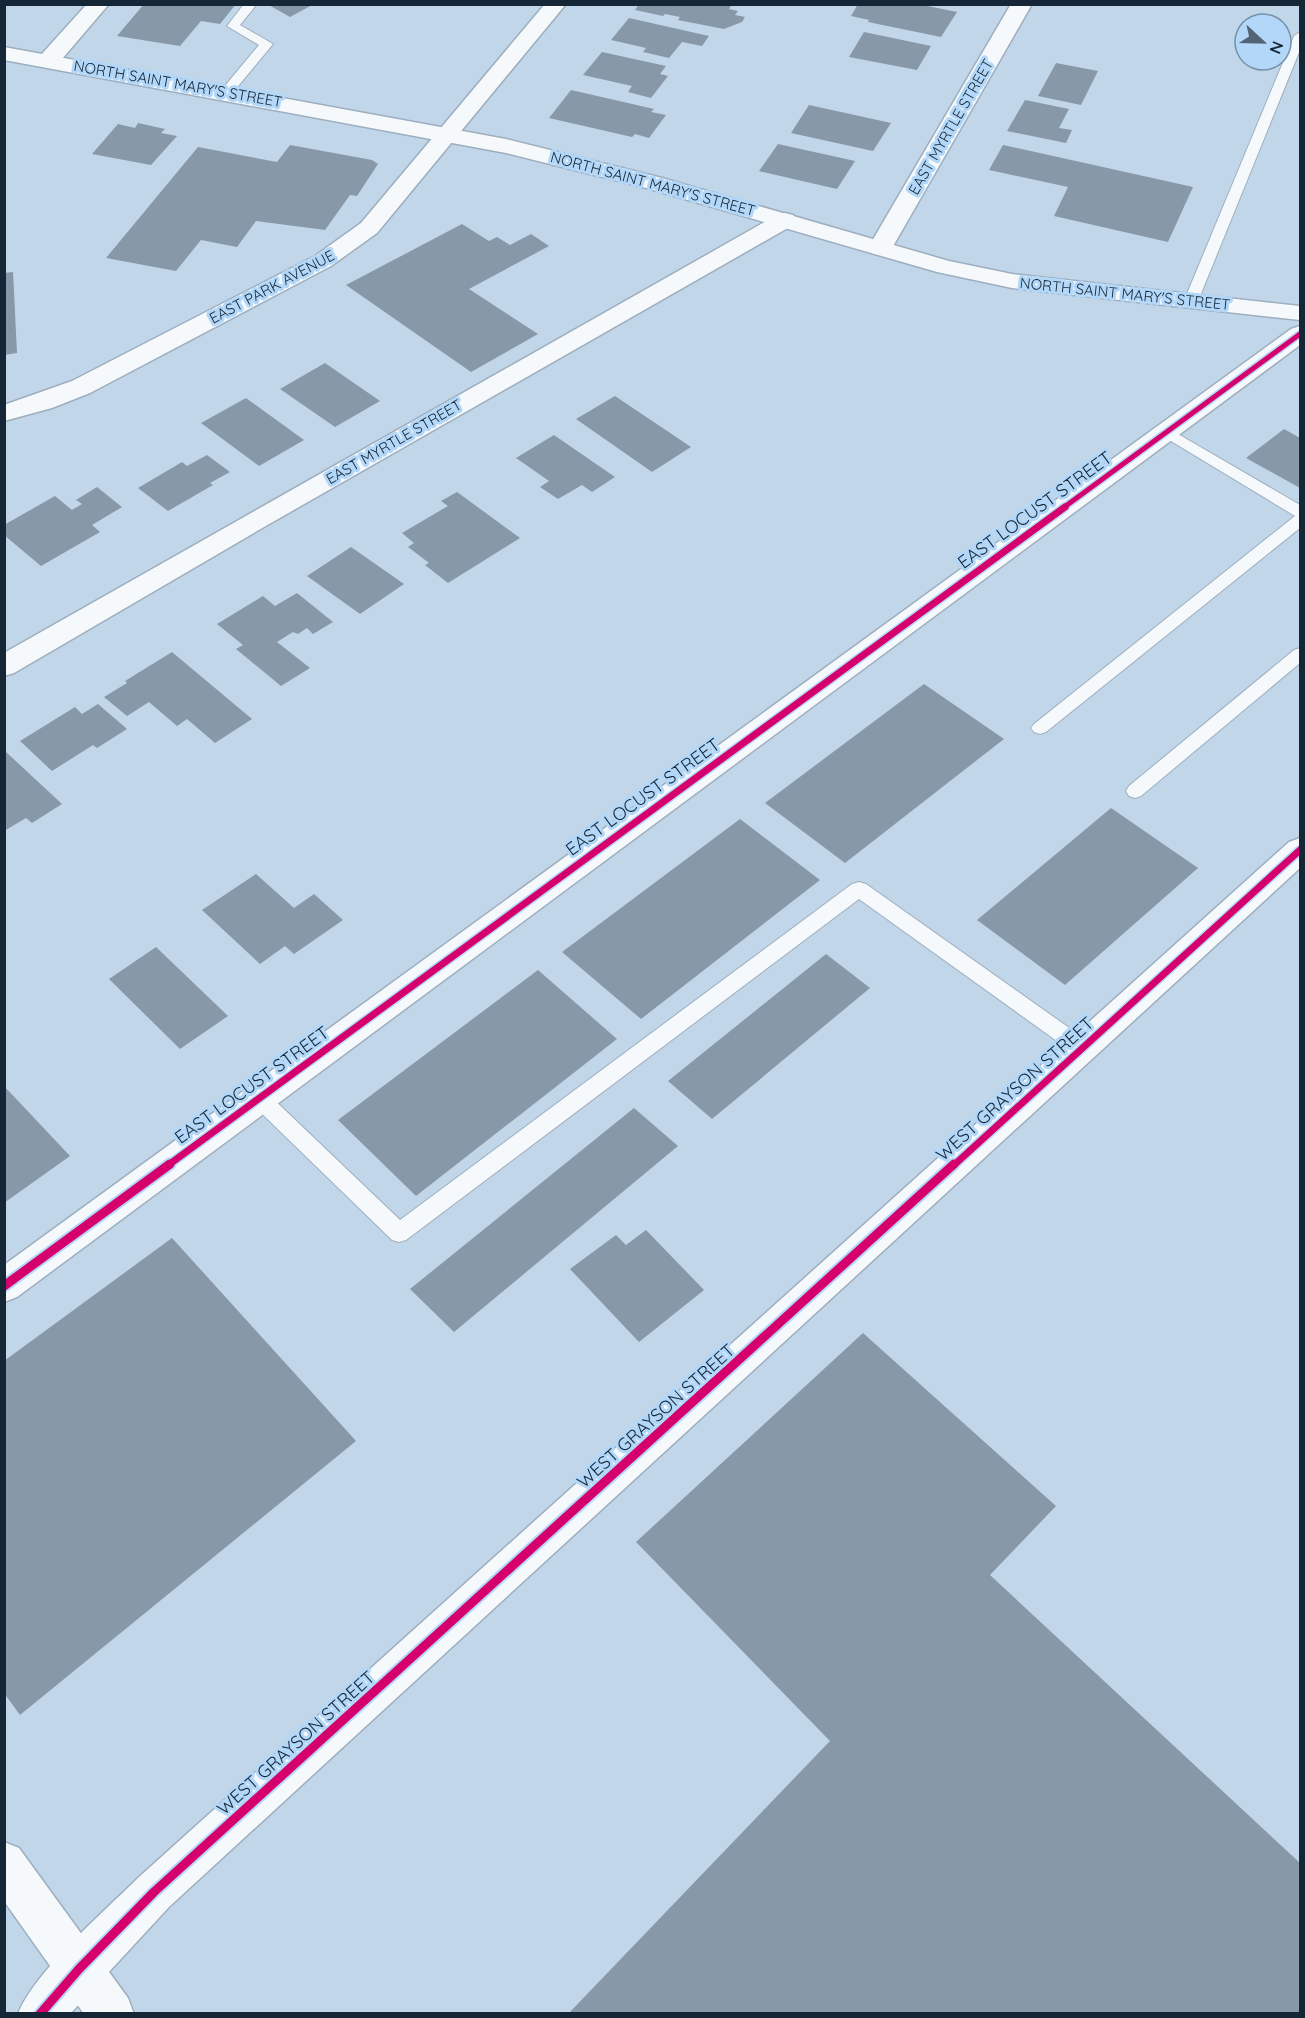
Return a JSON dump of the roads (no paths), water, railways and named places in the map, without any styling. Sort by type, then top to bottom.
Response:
[{"type":"street","points":[[48,61],[99,4]]},
{"type":"street","name":"EAST PARK AVENUE","points":[[4,413],[43,402],[81,387],[323,261],[369,228],[556,4]]},
{"type":"street","name":"EAST MYRTLE STREET","points":[[880,248],[1022,4]]},
{"type":"street","name":"NORTH SAINT MARY'S STREET","points":[[4,53],[446,133],[568,159],[945,267],[1012,281],[1300,313]]},
{"type":"street","name":"EAST MYRTLE STREET","points":[[4,666],[244,526],[785,220]]},
{"type":"street","name":"EAST LOCUST STREET","points":[[4,1286],[1300,334]]},
{"type":"street","name":"WEST GRAYSON STREET","points":[[40,2013],[154,1892],[1300,850]]},
{"type":"street","points":[[4,1863],[112,2013]]},
{"type":"lane","points":[[225,93],[267,44],[233,26],[251,4]]},
{"type":"lane","points":[[1191,301],[1300,36]]},
{"type":"lane","points":[[1166,432],[1300,512]]},
{"type":"lane","points":[[1040,728],[1300,520]]},
{"type":"lane","points":[[1135,791],[1300,654]]},
{"type":"lane","points":[[259,1098],[399,1233],[859,889],[1082,1048]]}]
